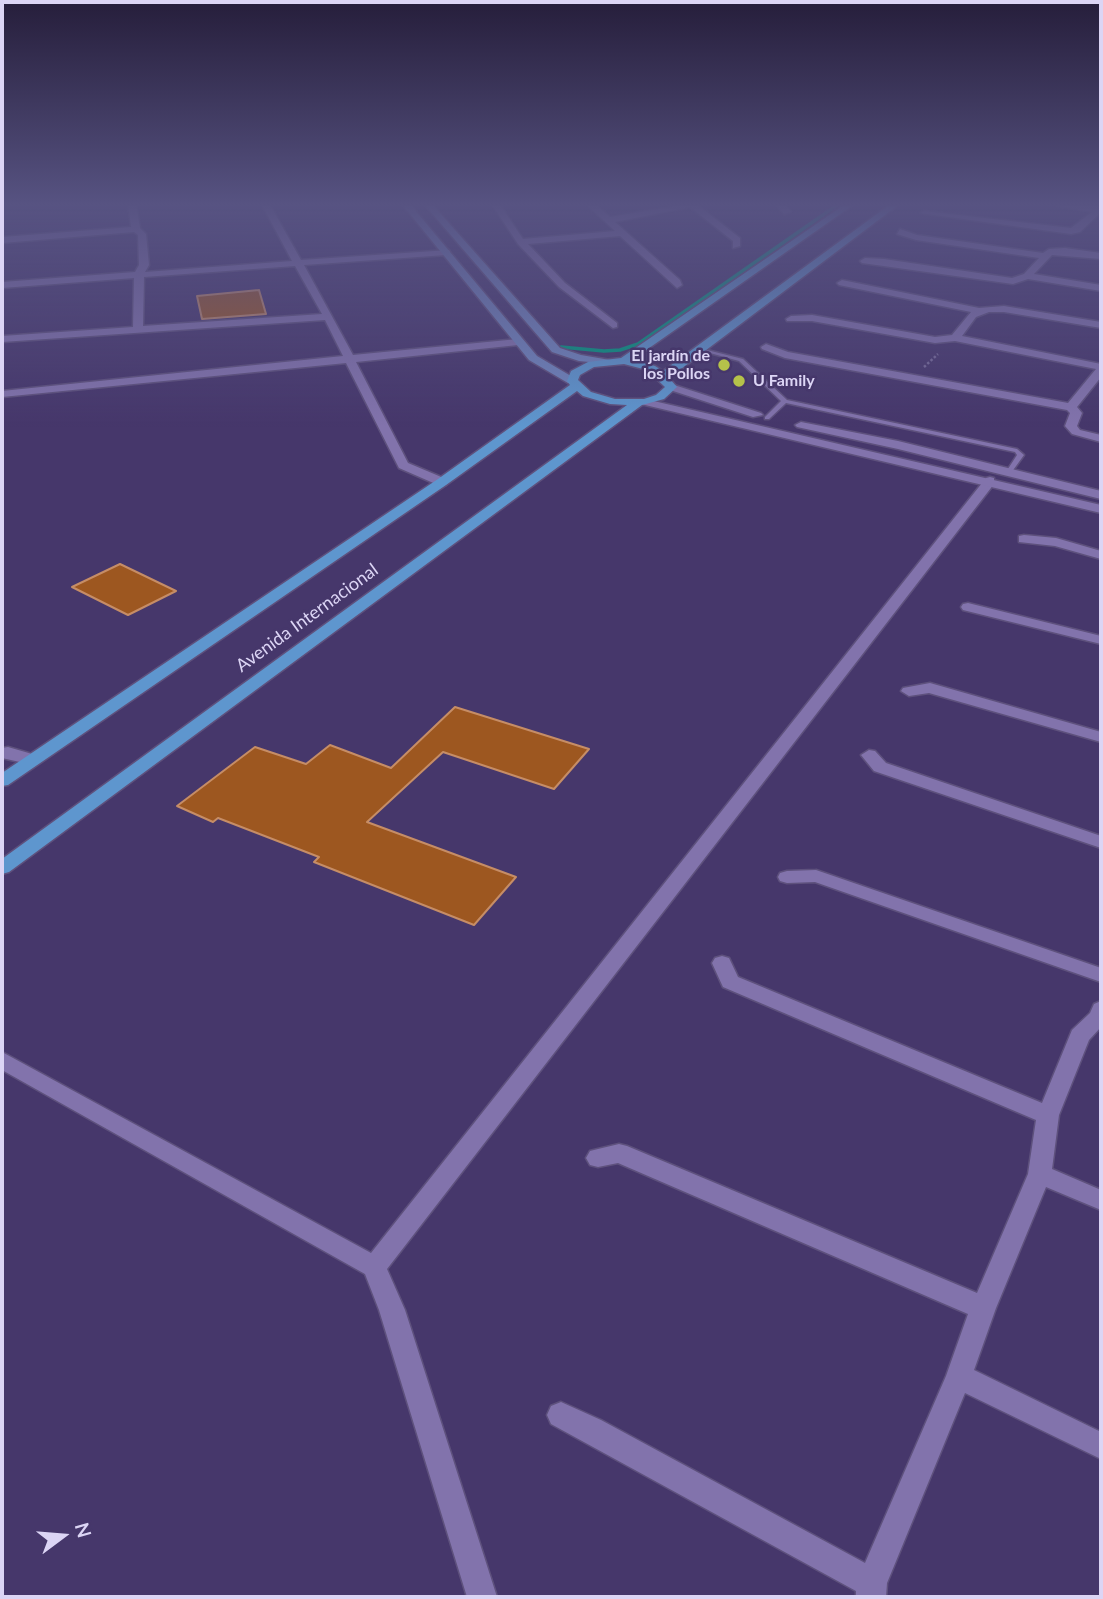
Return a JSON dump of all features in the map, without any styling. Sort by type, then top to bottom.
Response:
[{"type":"main road","points":[[466,278],[533,358],[599,398],[642,402]]},
{"type":"main road","points":[[491,278],[556,350],[579,358],[606,362]]},
{"type":"main road","points":[[624,361],[744,278]]},
{"type":"main road","points":[[624,361],[650,368],[667,382],[701,349],[797,278]]},
{"type":"main road","name":"Avenida Internacional","points":[[2,781],[442,482],[574,384],[575,373],[583,367],[624,361]]},
{"type":"main road","name":"Avenida Internacional","points":[[2,868],[642,402],[660,397],[667,382]]},
{"type":"street","points":[[2,285],[94,278]]},
{"type":"street","points":[[138,329],[139,278]]},
{"type":"street","points":[[305,278],[328,317],[402,465],[442,482]]},
{"type":"street","points":[[555,278],[613,325]]},
{"type":"street","points":[[672,278],[677,285]]},
{"type":"street","points":[[990,278],[1005,280],[1025,278]]},
{"type":"street","points":[[1037,278],[1101,288]]},
{"type":"street","points":[[842,284],[979,311],[1004,309],[1101,325]]},
{"type":"street","points":[[955,338],[979,311]]},
{"type":"street","points":[[2,338],[328,317]]},
{"type":"street","points":[[791,319],[812,318],[935,340],[955,338],[1101,369],[1071,407]]},
{"type":"street","points":[[2,394],[518,342]]},
{"type":"street","points":[[766,347],[785,355],[918,377],[1071,407],[1076,413],[1071,426],[1076,432],[1101,439]]},
{"type":"street","points":[[667,382],[767,418],[1010,471],[1101,495]]},
{"type":"street","points":[[642,402],[1101,509]]},
{"type":"street","points":[[806,439],[815,429]]},
{"type":"street","points":[[374,1267],[990,481]]},
{"type":"street","points":[[1024,539],[1056,542],[1101,555]]},
{"type":"street","points":[[968,607],[1101,640]]},
{"type":"street","points":[[909,691],[930,688],[1101,737]]},
{"type":"street","points":[[2,753],[8,752],[33,760]]},
{"type":"street","points":[[869,755],[880,767],[1101,842]]},
{"type":"street","points":[[787,877],[816,876],[1101,975]]},
{"type":"street","points":[[722,963],[730,982],[1048,1115]]},
{"type":"street","points":[[561,1415],[591,1429],[871,1590],[959,1376],[983,1308],[1040,1174],[1048,1115],[1080,1036],[1101,1014]]},
{"type":"street","points":[[2,1060],[374,1267],[392,1310],[482,1597]]},
{"type":"street","points":[[598,1158],[619,1153],[983,1308]]},
{"type":"street","points":[[1040,1174],[1101,1200]]},
{"type":"street","points":[[959,1376],[1101,1447]]},
{"type":"lane","points":[[701,349],[741,360],[785,401],[1017,451],[1021,455],[1010,471]]},
{"type":"lane","points":[[767,418],[785,401]]},
{"type":"path","points":[[918,377],[925,365],[942,350],[935,340]]},
{"type":"building","points":[[259,290],[266,314],[202,319],[197,296]]},
{"type":"building","points":[[120,564],[176,591],[128,615],[72,587]]},
{"type":"building","points":[[455,707],[589,749],[554,789],[443,752],[367,822],[516,877],[474,925],[314,862],[319,857],[218,818],[213,822],[177,806],[255,747],[306,764],[330,745],[391,768]]},
{"type":"waterway","points":[[561,347],[604,351],[620,350],[638,344],[733,278]]},
{"type":"place","name":"El jardín de los Pollos","points":[[724,365]]},
{"type":"place","name":"U Family","points":[[739,381]]}]
